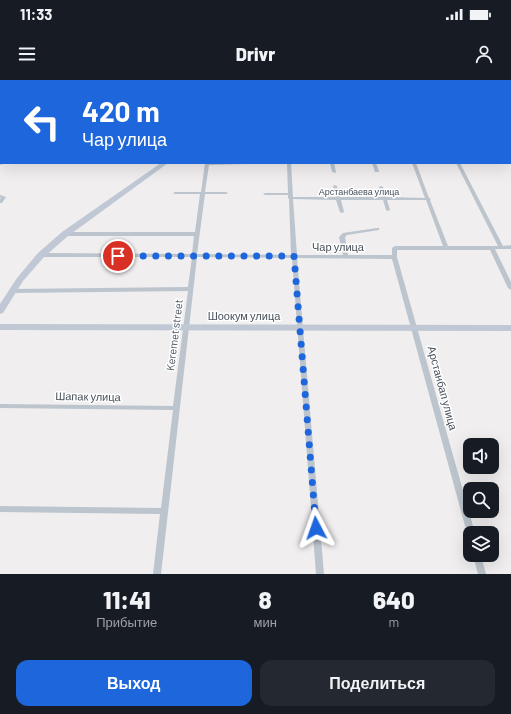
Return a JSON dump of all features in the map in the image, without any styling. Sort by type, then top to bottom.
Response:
[{"type":"street","points":[[0,311],[12,291],[41,255],[65,234],[164,164]]},
{"type":"street","name":"Keremet street","points":[[157,574],[194,257],[207,164]]},
{"type":"street","points":[[289,164],[294,256],[320,574]]},
{"type":"street","points":[[332,164],[334,172]]},
{"type":"street","points":[[374,164],[377,171]]},
{"type":"street","points":[[414,164],[429,199],[446,248],[511,247]]},
{"type":"street","points":[[459,164],[502,247]]},
{"type":"street","points":[[335,186],[342,212]]},
{"type":"street","points":[[381,187],[388,210]]},
{"type":"street","points":[[175,193],[226,193]]},
{"type":"street","name":"Арстанбаева улица","points":[[265,194],[338,199],[429,199]]},
{"type":"street","points":[[0,202],[2,197]]},
{"type":"street","points":[[346,256],[342,237],[345,234],[377,229]]},
{"type":"street","points":[[65,234],[197,234]]},
{"type":"street","name":"Арстанбап улица","points":[[446,248],[395,248],[394,257],[469,526]]},
{"type":"street","points":[[492,248],[511,288]]},
{"type":"street","name":"Чар улица","points":[[41,255],[394,257]]},
{"type":"street","points":[[12,291],[191,289]]},
{"type":"street","name":"Шоокум улица","points":[[0,327],[511,328]]},
{"type":"street","name":"Шапак улица","points":[[0,406],[176,408]]},
{"type":"street","points":[[0,509],[164,511]]},
{"type":"street","points":[[479,562],[482,574]]},
{"type":"route","points":[[118,256],[294,256],[316,528]]}]
